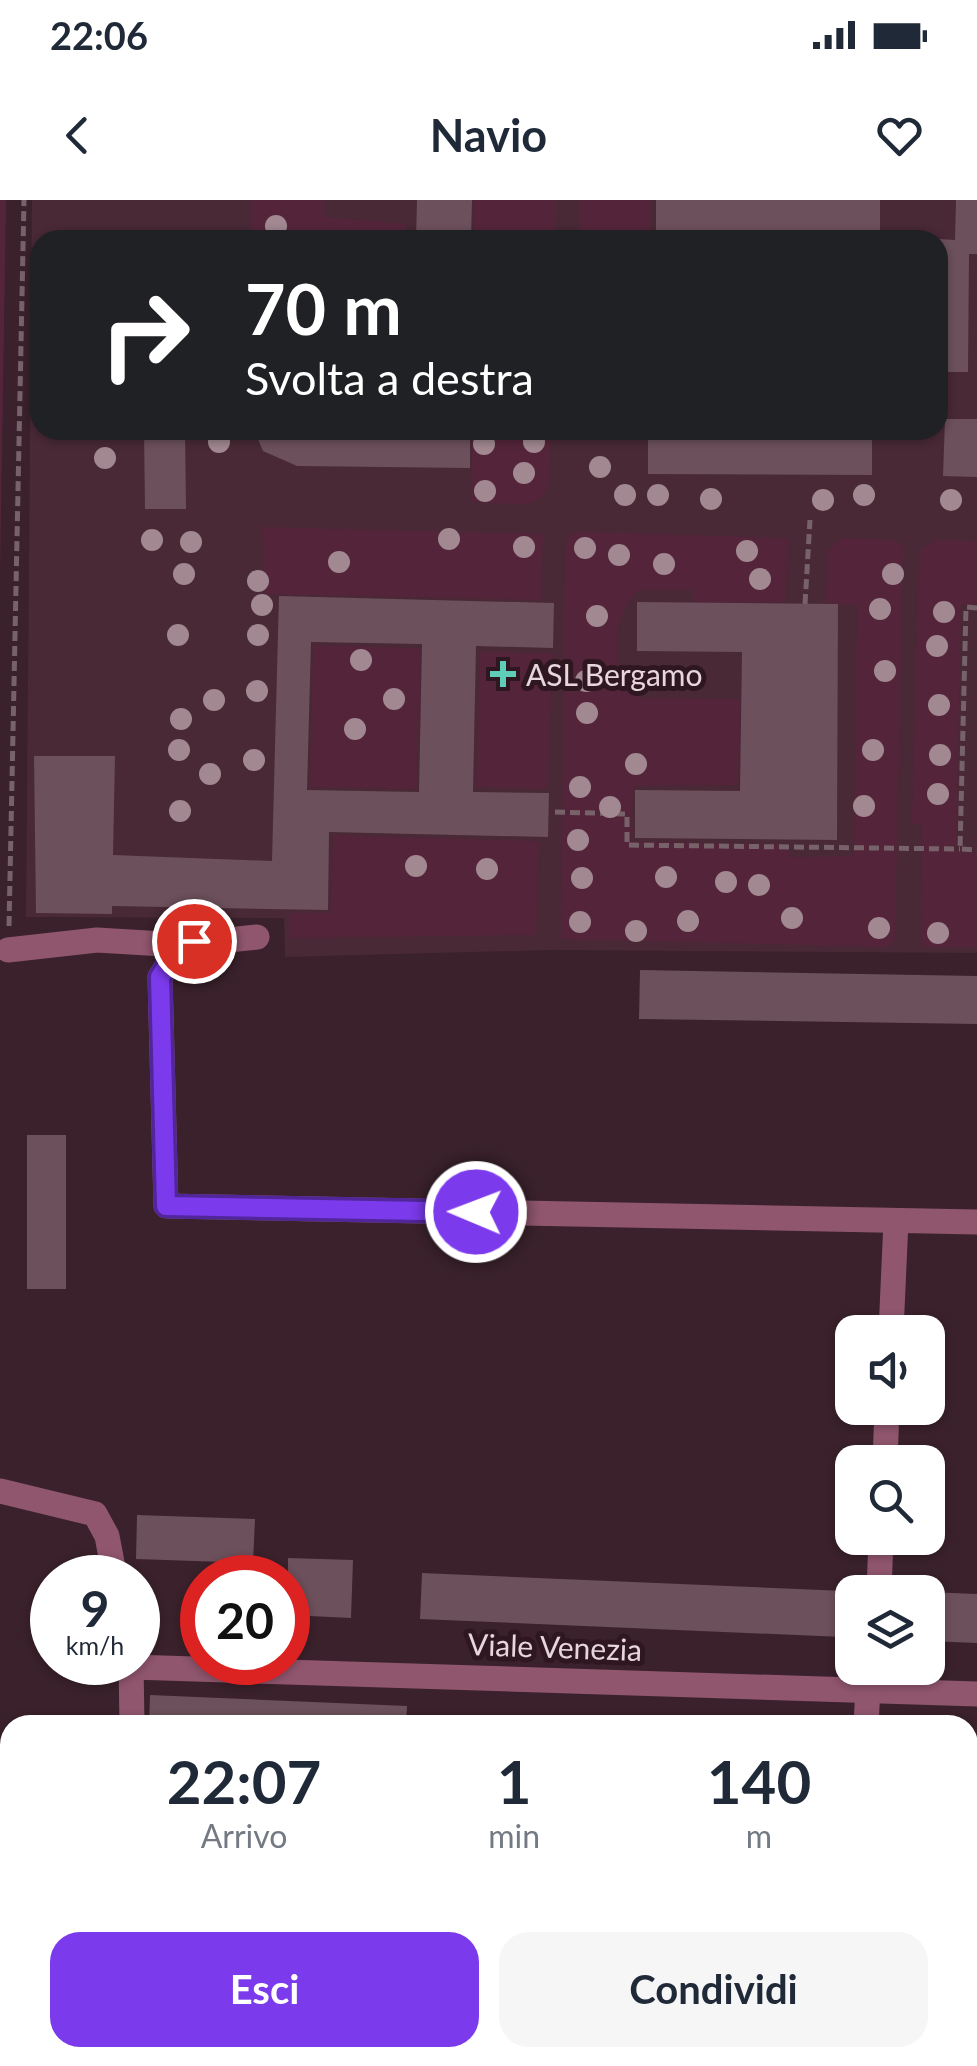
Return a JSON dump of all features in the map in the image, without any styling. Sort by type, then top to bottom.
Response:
[{"type":"street","points":[[8,950],[97,940],[180,946],[257,937]]},
{"type":"street","points":[[180,946],[160,977],[166,1206],[977,1222]]},
{"type":"street","points":[[892,1315],[896,1220]]},
{"type":"street","points":[[0,1491],[95,1514],[107,1536],[111,1555]]},
{"type":"street","name":"Viale Venezia","points":[[160,1666],[835,1680]]},
{"type":"street","points":[[131,1685],[132,1715]]},
{"type":"street","points":[[867,1715],[871,1685]]},
{"type":"street","name":"Viale Venezia","points":[[904,1685],[977,1694]]},
{"type":"path","points":[[8,950],[24,200]]},
{"type":"path","points":[[805,604],[810,520]]},
{"type":"path","points":[[960,849],[966,607],[977,608]]},
{"type":"path","points":[[555,812],[627,814],[627,845],[977,850]]},
{"type":"shaded area","points":[[0,200],[6,200],[0,578]]},
{"type":"shaded area","name":"ASL Bergamo","points":[[32,200],[977,200],[977,953],[552,950],[285,957],[284,918],[26,917],[30,439],[948,440],[948,230],[32,230]]},
{"type":"shaded area","points":[[252,200],[323,200],[323,217],[406,224],[406,230],[251,230]]},
{"type":"shaded area","points":[[474,200],[556,200],[555,230],[474,230]]},
{"type":"shaded area","points":[[579,200],[650,200],[650,230],[580,230]]},
{"type":"shaded area","points":[[472,440],[551,440],[549,476],[541,498],[517,504],[471,502]]},
{"type":"shaded area","points":[[262,527],[543,534],[541,600],[265,594]]},
{"type":"shaded area","points":[[581,532],[787,538],[786,602],[693,603],[693,590],[639,590],[623,612],[617,649],[622,690],[645,698],[740,699],[738,785],[633,786],[631,841],[788,845],[789,857],[854,856],[857,605],[826,603],[828,551],[841,538],[894,540],[903,546],[895,939],[888,947],[561,939],[565,546],[569,535]]},
{"type":"shaded area","points":[[934,540],[977,541],[977,604],[961,605],[956,852],[977,853],[977,947],[925,947],[921,939],[922,824],[912,823],[919,552]]},
{"type":"shaded area","points":[[313,645],[420,648],[417,789],[310,787]]},
{"type":"shaded area","points":[[480,652],[553,653],[547,789],[476,787]]},
{"type":"shaded area","points":[[333,835],[539,841],[536,935],[289,938],[289,913],[330,913]]},
{"type":"building","points":[[417,200],[472,200],[471,230],[416,230]]},
{"type":"building","points":[[656,200],[880,200],[880,230],[656,230]]},
{"type":"building","points":[[956,200],[977,200],[977,254],[969,254],[968,372],[948,372],[948,240],[955,240]]},
{"type":"building","points":[[948,419],[977,419],[977,477],[943,476]]},
{"type":"building","points":[[144,440],[185,440],[186,509],[145,509]]},
{"type":"building","points":[[258,440],[470,440],[470,468],[297,466],[263,451]]},
{"type":"building","points":[[648,440],[872,440],[872,475],[648,474]]},
{"type":"building","points":[[279,596],[554,603],[553,648],[476,646],[473,792],[549,793],[548,837],[329,832],[328,910],[112,906],[112,914],[36,913],[34,756],[115,756],[113,855],[272,861]],"holes":[[[311,642],[422,644],[419,792],[307,790]]]},
{"type":"building","points":[[637,602],[838,604],[837,840],[635,838],[635,790],[740,791],[742,652],[637,651]]},
{"type":"building","points":[[640,970],[977,976],[977,1024],[639,1019]]},
{"type":"building","points":[[27,1135],[66,1135],[66,1289],[27,1289]]},
{"type":"building","points":[[137,1515],[255,1519],[253,1555],[180,1555],[180,1561],[136,1555]]},
{"type":"building","points":[[310,1559],[353,1560],[351,1618],[310,1616]]},
{"type":"building","points":[[422,1573],[835,1591],[835,1637],[420,1619]]},
{"type":"building","points":[[945,1593],[977,1594],[977,1643],[945,1642]]},
{"type":"building","points":[[150,1695],[407,1706],[407,1715],[149,1715]]},
{"type":"place","name":"ASL Bergamo","points":[[503,674]]},
{"type":"route","points":[[194,941],[180,946],[168,958],[160,977],[166,1206],[476,1212]]}]
